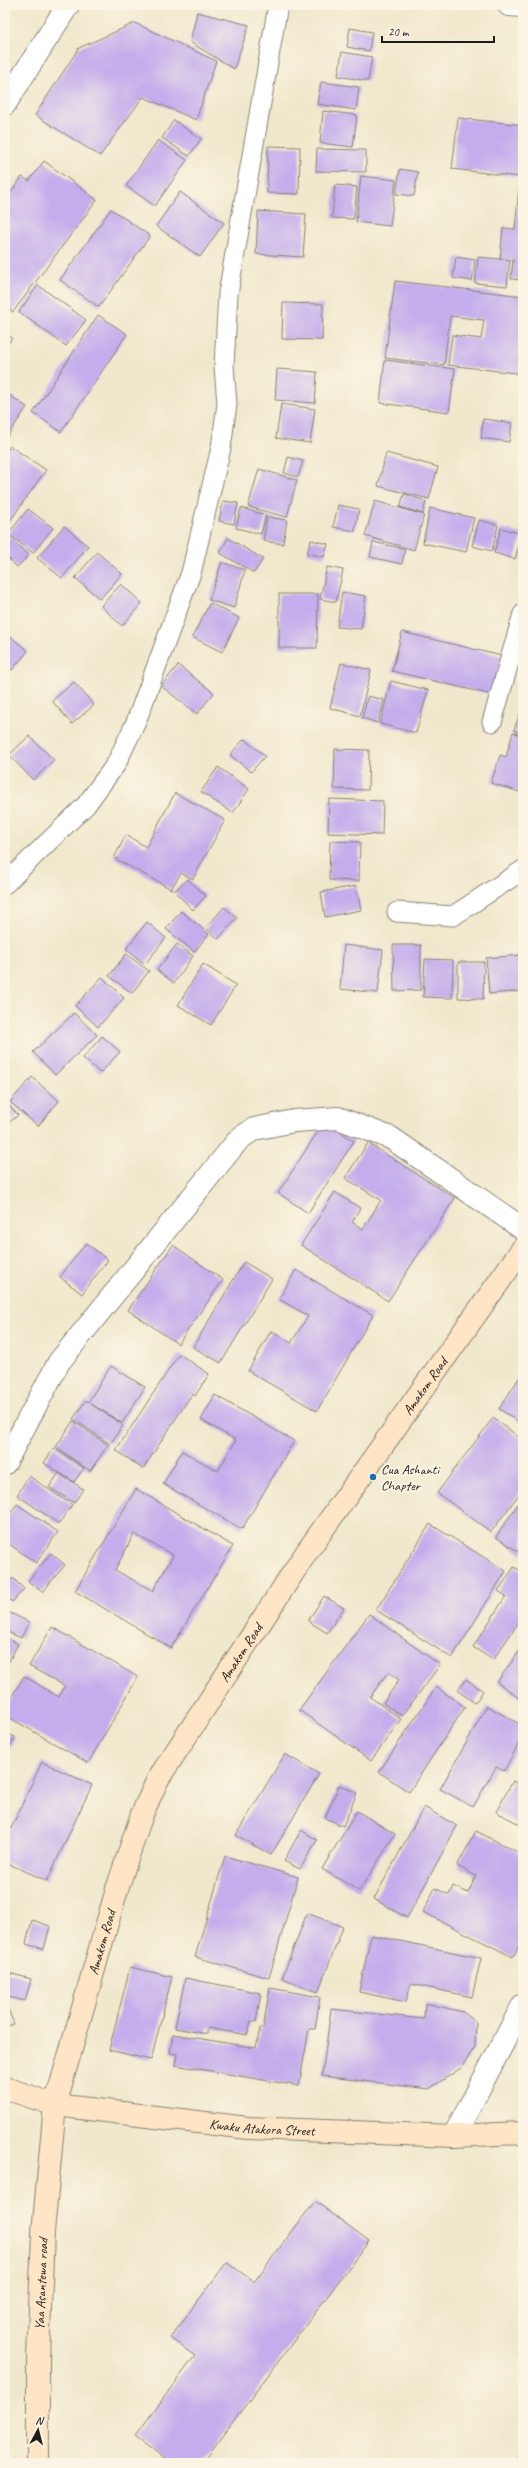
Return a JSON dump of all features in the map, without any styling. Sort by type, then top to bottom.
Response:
[{"type":"street","points":[[5,104],[68,5]]},
{"type":"street","points":[[509,5],[523,6]]},
{"type":"street","points":[[5,1463],[59,1362],[239,1139],[254,1128],[294,1121],[338,1118],[391,1138],[523,1229]]},
{"type":"street","name":"Amakom Road","points":[[55,2105],[117,1889],[142,1814],[158,1779],[306,1554],[523,1248]]},
{"type":"street","points":[[454,2136],[523,2005]]},
{"type":"street","name":"Kwaku Atakora Street","points":[[5,2088],[55,2105],[248,2128],[454,2136],[523,2134]]},
{"type":"street","name":"Yaa Asantewa road","points":[[38,2463],[38,2358],[43,2232],[55,2105]]},
{"type":"lane","points":[[5,884],[86,805],[116,764],[136,722],[191,573],[221,448],[227,404],[224,366],[228,294],[278,5]]},
{"type":"lane","points":[[492,722],[523,614]]},
{"type":"lane","points":[[397,912],[453,916],[523,870]]},
{"type":"building","points":[[197,12],[249,25],[234,69],[190,42]]},
{"type":"building","points":[[135,23],[216,61],[196,120],[143,97],[100,156],[35,115],[79,48]]},
{"type":"building","points":[[350,28],[372,32],[369,51],[347,47]]},
{"type":"building","points":[[342,52],[372,57],[368,81],[338,76]]},
{"type":"building","points":[[321,82],[359,87],[356,110],[317,104]]},
{"type":"building","points":[[323,111],[357,115],[353,147],[320,143]]},
{"type":"building","points":[[458,118],[523,125],[523,280],[511,279],[513,260],[500,259],[503,228],[515,229],[520,177],[452,169]]},
{"type":"building","points":[[174,120],[201,139],[189,156],[162,138]]},
{"type":"building","points":[[158,140],[187,160],[155,206],[126,186]]},
{"type":"building","points":[[268,146],[300,147],[299,194],[267,193]]},
{"type":"building","points":[[317,149],[366,150],[366,172],[316,171]]},
{"type":"building","points":[[44,161],[97,200],[13,312],[5,306],[5,200],[22,177],[29,181]]},
{"type":"building","points":[[400,169],[418,172],[414,196],[396,194]]},
{"type":"building","points":[[361,176],[396,180],[390,226],[356,222]]},
{"type":"building","points":[[335,185],[357,187],[354,219],[332,218]]},
{"type":"building","points":[[180,192],[224,223],[200,257],[156,226]]},
{"type":"building","points":[[111,209],[150,236],[99,307],[60,280]]},
{"type":"building","points":[[258,211],[306,214],[303,257],[256,254]]},
{"type":"building","points":[[456,257],[475,260],[472,281],[453,278]]},
{"type":"building","points":[[478,257],[510,260],[507,286],[475,283]]},
{"type":"building","points":[[395,281],[523,296],[523,374],[448,365],[452,335],[481,339],[484,320],[450,316],[444,365],[385,358]]},
{"type":"building","points":[[38,285],[86,320],[66,346],[19,312]]},
{"type":"building","points":[[283,303],[323,304],[322,340],[282,339]]},
{"type":"building","points":[[98,315],[127,334],[61,432],[33,413]]},
{"type":"building","points":[[5,333],[12,338],[5,349]]},
{"type":"building","points":[[385,360],[455,369],[449,412],[380,403]]},
{"type":"building","points":[[277,369],[317,372],[315,403],[275,400]]},
{"type":"building","points":[[5,392],[27,407],[5,440]]},
{"type":"building","points":[[281,404],[315,409],[310,443],[276,438]]},
{"type":"building","points":[[483,419],[512,423],[509,442],[481,438]]},
{"type":"building","points":[[10,446],[46,470],[5,528],[5,454]]},
{"type":"building","points":[[386,453],[438,467],[429,499],[378,486]]},
{"type":"building","points":[[288,457],[303,461],[298,477],[284,473]]},
{"type":"building","points":[[259,469],[297,480],[287,517],[248,507]]},
{"type":"building","points":[[404,494],[426,501],[423,514],[400,507]]},
{"type":"building","points":[[223,501],[238,503],[234,524],[219,521]]},
{"type":"building","points":[[375,501],[424,515],[414,550],[365,536]]},
{"type":"building","points":[[338,505],[359,509],[355,531],[333,527]]},
{"type":"building","points":[[241,508],[266,515],[261,534],[236,528]]},
{"type":"building","points":[[430,508],[474,518],[466,552],[423,543]]},
{"type":"building","points":[[28,509],[53,528],[33,553],[8,534]]},
{"type":"building","points":[[267,517],[287,520],[283,544],[263,541]]},
{"type":"building","points":[[479,520],[498,525],[492,551],[472,546]]},
{"type":"building","points":[[64,526],[88,546],[62,578],[37,558]]},
{"type":"building","points":[[501,528],[522,534],[515,559],[494,553]]},
{"type":"building","points":[[9,537],[29,555],[17,567],[5,555],[5,542]]},
{"type":"building","points":[[228,538],[263,559],[254,573],[220,553]]},
{"type":"building","points":[[311,540],[328,544],[324,557],[307,553]]},
{"type":"building","points":[[373,542],[405,549],[402,564],[370,557]]},
{"type":"building","points":[[523,550],[523,560],[520,559]]},
{"type":"building","points":[[97,552],[122,574],[100,599],[75,578]]},
{"type":"building","points":[[222,562],[245,570],[234,608],[209,600]]},
{"type":"building","points":[[327,567],[343,570],[336,602],[320,599]]},
{"type":"building","points":[[121,584],[142,603],[122,626],[101,606]]},
{"type":"building","points":[[342,592],[366,596],[361,629],[337,627]]},
{"type":"building","points":[[279,594],[318,594],[317,648],[279,648]]},
{"type":"building","points":[[210,603],[239,618],[222,652],[192,637]]},
{"type":"building","points":[[402,632],[502,656],[493,695],[392,671]]},
{"type":"building","points":[[10,636],[28,651],[12,670],[5,664],[5,642]]},
{"type":"building","points":[[341,663],[371,670],[360,716],[330,708]]},
{"type":"building","points":[[178,665],[214,693],[197,714],[161,686]]},
{"type":"building","points":[[391,681],[428,690],[416,733],[380,724]]},
{"type":"building","points":[[74,682],[94,705],[72,724],[52,701]]},
{"type":"building","points":[[368,696],[384,700],[378,723],[362,718]]},
{"type":"building","points":[[523,705],[523,733],[514,730]]},
{"type":"building","points":[[513,732],[523,736],[523,793],[491,783],[500,755],[506,757]]},
{"type":"building","points":[[29,736],[54,760],[33,780],[9,755]]},
{"type":"building","points":[[244,739],[265,756],[251,772],[230,755]]},
{"type":"building","points":[[335,749],[369,750],[368,790],[334,789]]},
{"type":"building","points":[[218,767],[249,789],[233,813],[201,792]]},
{"type":"building","points":[[175,793],[225,820],[193,879],[181,873],[171,889],[114,858],[126,835],[146,847]]},
{"type":"building","points":[[329,799],[383,801],[382,835],[328,833]]},
{"type":"building","points":[[330,841],[360,842],[359,881],[329,880]]},
{"type":"building","points":[[188,879],[206,896],[193,910],[174,891]]},
{"type":"building","points":[[356,886],[361,910],[325,917],[321,892]]},
{"type":"building","points":[[224,907],[237,918],[218,939],[206,928]]},
{"type":"building","points":[[181,911],[209,934],[194,952],[166,929]]},
{"type":"building","points":[[147,922],[166,938],[145,964],[126,949]]},
{"type":"building","points":[[177,944],[193,956],[174,983],[157,970]]},
{"type":"building","points":[[344,945],[383,950],[378,993],[340,989]]},
{"type":"building","points":[[393,945],[421,945],[421,990],[394,991]]},
{"type":"building","points":[[126,954],[149,971],[132,993],[109,976]]},
{"type":"building","points":[[523,955],[523,991],[489,994],[486,958]]},
{"type":"building","points":[[425,959],[453,960],[452,998],[423,997]]},
{"type":"building","points":[[458,962],[484,962],[483,999],[458,998]]},
{"type":"building","points":[[203,964],[236,985],[211,1025],[178,1005]]},
{"type":"building","points":[[102,977],[124,998],[98,1027],[75,1006]]},
{"type":"building","points":[[74,1013],[97,1035],[55,1075],[33,1052]]},
{"type":"building","points":[[102,1036],[120,1052],[100,1073],[83,1058]]},
{"type":"building","points":[[32,1077],[59,1101],[38,1126],[10,1102]]},
{"type":"building","points":[[5,1078],[10,1084],[5,1088]]},
{"type":"building","points":[[5,1101],[18,1115],[5,1126]]},
{"type":"building","points":[[324,1122],[354,1141],[308,1213],[278,1193]]},
{"type":"building","points":[[368,1143],[455,1198],[388,1301],[301,1245],[335,1192],[360,1208],[352,1222],[363,1229],[381,1200],[345,1178]]},
{"type":"building","points":[[86,1243],[108,1260],[82,1294],[60,1277]]},
{"type":"building","points":[[173,1245],[223,1280],[178,1344],[128,1310]]},
{"type":"building","points":[[244,1262],[272,1279],[221,1363],[193,1347]]},
{"type":"building","points":[[296,1270],[373,1315],[317,1411],[248,1371],[271,1331],[291,1343],[308,1316],[279,1299]]},
{"type":"building","points":[[179,1354],[209,1374],[195,1396],[192,1394],[143,1469],[116,1450]]},
{"type":"building","points":[[111,1366],[145,1387],[122,1423],[91,1404],[123,1425],[110,1444],[73,1419],[86,1400],[88,1402]]},
{"type":"building","points":[[523,1372],[523,1424],[499,1409]]},
{"type":"building","points":[[215,1395],[294,1441],[242,1529],[163,1484],[182,1451],[218,1471],[236,1440],[201,1420]]},
{"type":"building","points":[[493,1418],[523,1440],[523,1489],[491,1532],[437,1493]]},
{"type":"building","points":[[73,1421],[108,1445],[90,1471],[56,1447]]},
{"type":"building","points":[[54,1448],[84,1468],[74,1482],[44,1463]]},
{"type":"building","points":[[59,1473],[83,1489],[74,1503],[49,1487]]},
{"type":"building","points":[[29,1476],[72,1505],[59,1524],[17,1495]]},
{"type":"building","points":[[136,1489],[233,1546],[171,1648],[75,1591]],"holes":[[[134,1534],[173,1555],[153,1591],[115,1570]]]},
{"type":"building","points":[[17,1504],[58,1532],[36,1563],[5,1541],[5,1521]]},
{"type":"building","points":[[518,1504],[523,1508],[523,1555],[496,1537]]},
{"type":"building","points":[[430,1524],[506,1571],[452,1658],[376,1610]]},
{"type":"building","points":[[51,1553],[65,1565],[42,1592],[28,1581]]},
{"type":"building","points":[[514,1567],[523,1572],[523,1616],[493,1660],[473,1647],[506,1596],[498,1591]]},
{"type":"building","points":[[13,1578],[24,1589],[12,1602],[5,1595],[5,1586]]},
{"type":"building","points":[[324,1596],[344,1608],[327,1633],[308,1621]]},
{"type":"building","points":[[6,1611],[29,1622],[21,1638],[5,1631]]},
{"type":"building","points":[[369,1614],[440,1665],[402,1716],[383,1703],[399,1680],[388,1672],[370,1697],[401,1719],[371,1761],[299,1710]]},
{"type":"building","points":[[52,1627],[138,1677],[88,1763],[5,1715],[5,1708],[24,1676],[59,1697],[65,1686],[29,1666]]},
{"type":"building","points":[[5,1637],[18,1644],[5,1669]]},
{"type":"building","points":[[523,1646],[523,1701],[497,1682]]},
{"type":"building","points":[[466,1679],[483,1691],[475,1703],[458,1691]]},
{"type":"building","points":[[436,1687],[465,1707],[409,1792],[379,1772]]},
{"type":"building","points":[[487,1706],[523,1726],[523,1736],[504,1771],[496,1767],[473,1807],[440,1789]]},
{"type":"building","points":[[5,1733],[15,1737],[8,1751],[5,1750]]},
{"type":"building","points":[[5,1751],[9,1753],[5,1763]]},
{"type":"building","points":[[285,1754],[319,1774],[271,1855],[236,1835]]},
{"type":"building","points":[[42,1762],[92,1785],[47,1881],[5,1862],[5,1841]]},
{"type":"building","points":[[513,1781],[523,1787],[523,1826],[496,1812]]},
{"type":"building","points":[[339,1785],[357,1793],[343,1826],[325,1818]]},
{"type":"building","points":[[424,1807],[457,1826],[407,1918],[374,1899]]},
{"type":"building","points":[[357,1811],[395,1834],[359,1891],[322,1869]]},
{"type":"building","points":[[301,1830],[317,1840],[300,1869],[284,1861]]},
{"type":"building","points":[[476,1831],[523,1855],[523,1938],[513,1957],[423,1912],[435,1888],[449,1895],[453,1886],[468,1893],[476,1876],[457,1866]]},
{"type":"building","points":[[225,1856],[298,1877],[269,1978],[195,1957]]},
{"type":"building","points":[[307,1913],[343,1927],[318,1992],[282,1978]]},
{"type":"building","points":[[32,1920],[50,1926],[44,1949],[26,1944]]},
{"type":"building","points":[[371,1935],[481,1958],[472,1997],[411,1984],[406,2002],[359,1992]]},
{"type":"building","points":[[130,1967],[172,1977],[151,2060],[109,2050]]},
{"type":"building","points":[[5,1972],[31,1979],[25,2001],[5,1996]]},
{"type":"building","points":[[185,1978],[261,1993],[256,2022],[251,2021],[247,2035],[208,2028],[207,2034],[175,2028]]},
{"type":"building","points":[[270,1988],[320,1997],[315,2029],[309,2029],[299,2086],[175,2065],[177,2054],[170,2053],[173,2034],[256,2048],[260,2028],[263,2029]]},
{"type":"building","points":[[5,2001],[14,2024],[5,2027]]},
{"type":"building","points":[[425,2003],[463,2012],[476,2022],[475,2047],[461,2068],[429,2089],[322,2076],[331,2009],[424,2019]]},
{"type":"building","points":[[315,2201],[369,2241],[202,2463],[172,2463],[135,2436],[195,2356],[170,2338],[227,2262],[254,2282]]},
{"type":"building","points":[[523,2446],[523,2463],[516,2463]]},
{"type":"place","name":"Cua Ashanti Chapter","points":[[373,1477]]}]
